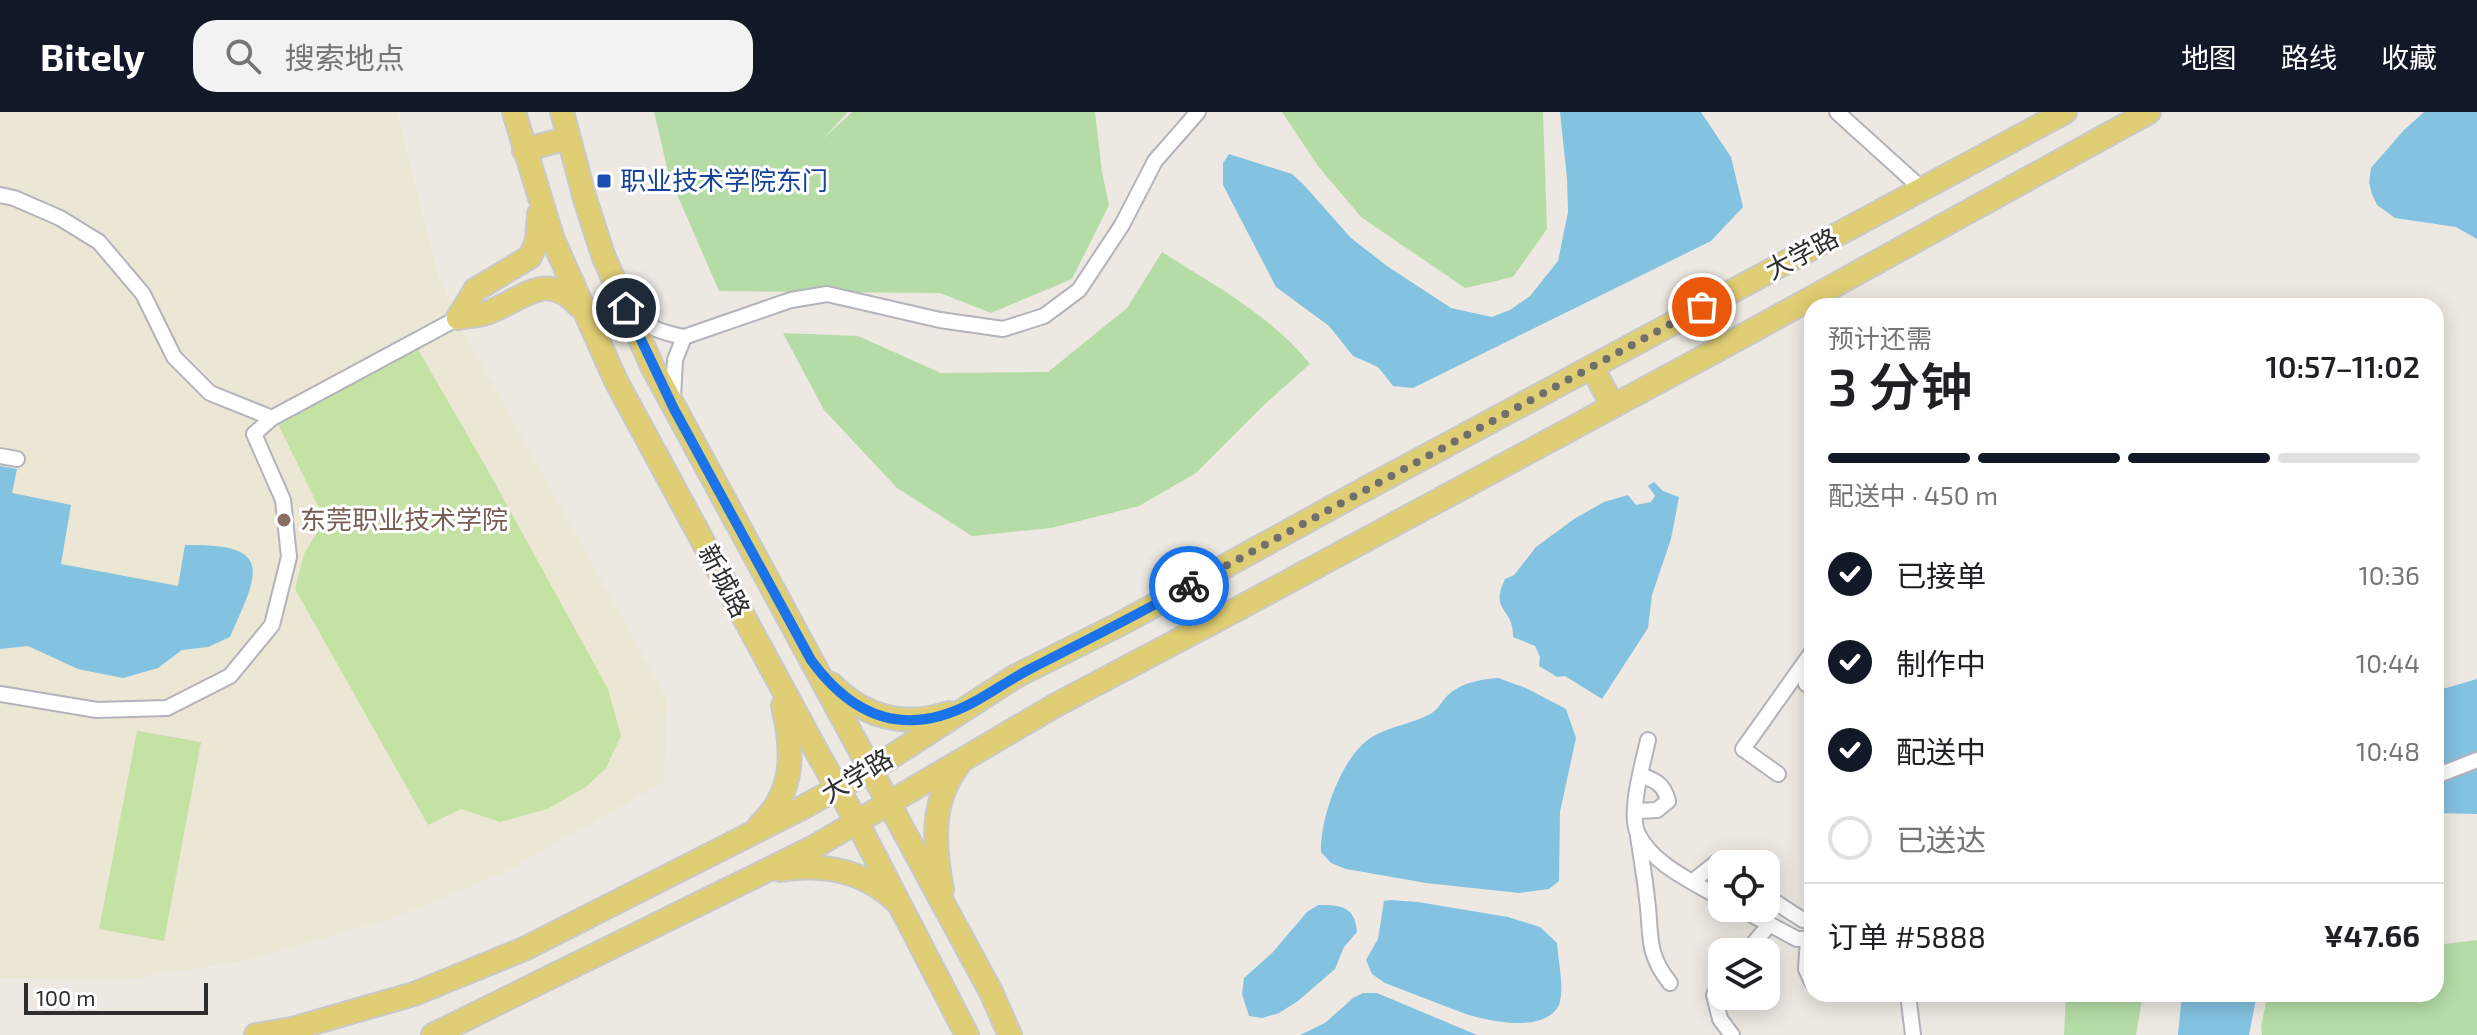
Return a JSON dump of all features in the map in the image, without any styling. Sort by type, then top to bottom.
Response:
[{"type":"main road","name":"新城路","points":[[514,112],[553,240],[616,381],[857,822],[967,1035]]},
{"type":"main road","name":"新城路","points":[[562,112],[603,255],[674,409],[947,910],[1010,1035]]},
{"type":"main road","name":"大学路","points":[[256,1035],[292,1029],[414,994],[524,949],[751,834],[871,770],[1016,676],[1124,622],[2065,112]]},
{"type":"main road","name":"大学路","points":[[1810,298],[2149,112]]},
{"type":"main road","points":[[524,150],[568,138]]},
{"type":"main road","points":[[458,318],[475,290],[523,262],[535,250],[539,218],[536,189]]},
{"type":"main road","points":[[458,318],[487,314],[522,295],[548,288],[569,295],[583,311]]},
{"type":"main road","name":"大学路","points":[[433,1035],[814,847],[1056,705],[1804,301]]},
{"type":"main road","points":[[1592,367],[1613,406]]},
{"type":"main road","points":[[811,660],[849,701],[880,717],[896,720],[927,718],[949,713],[976,701]]},
{"type":"main road","points":[[751,834],[775,808],[787,785],[790,771],[788,727],[770,667]]},
{"type":"main road","points":[[947,910],[937,855],[939,804],[950,776],[971,754]]},
{"type":"main road","points":[[759,874],[797,867],[842,870],[879,887],[901,905]]},
{"type":"street","points":[[626,308],[644,325],[684,337],[791,300],[827,294],[940,320],[1003,329],[1044,316],[1079,290],[1122,225],[1155,161],[1198,112]]},
{"type":"street","points":[[1837,112],[1922,189]]},
{"type":"street","points":[[0,195],[60,218],[99,242],[143,294],[174,357],[210,393],[272,418]]},
{"type":"street","points":[[0,694],[97,710],[167,708],[230,676],[272,625],[289,557],[283,500],[254,434],[272,418],[458,318]]},
{"type":"street","points":[[674,409],[672,381],[675,360],[684,337]]},
{"type":"street","points":[[0,456],[17,459]]},
{"type":"street","points":[[1778,774],[1743,749],[1804,663]]},
{"type":"street","points":[[1648,740],[1636,811],[1637,832],[1648,903],[1650,941],[1661,972],[1670,983]]},
{"type":"street","points":[[2444,773],[2477,760]]},
{"type":"street","points":[[1636,811],[1657,810],[1668,801],[1665,789],[1658,782],[1641,775]]},
{"type":"street","points":[[1637,832],[1661,861],[1692,882],[1708,889]]},
{"type":"street","points":[[1692,882],[1708,869]]},
{"type":"street","points":[[1780,905],[1804,920]]},
{"type":"street","points":[[1766,922],[1797,939],[1804,939]]},
{"type":"street","points":[[1758,938],[1770,924]]},
{"type":"street","points":[[1909,1002],[1913,1035]]},
{"type":"street","points":[[1718,1010],[1720,1019],[1732,1035]]},
{"type":"street","points":[[456,1035],[472,1016]]},
{"type":"shaded area","name":"东莞职业技术学院","points":[[0,112],[397,112],[439,277],[468,340],[667,699],[664,782],[505,872],[393,918],[248,960],[121,980],[0,978]]},
{"type":"green space","points":[[654,112],[848,112],[823,139],[852,112],[1095,112],[1109,205],[1072,279],[991,313],[940,293],[719,291],[669,176]]},
{"type":"green space","points":[[1282,112],[1543,112],[1547,229],[1513,277],[1465,288],[1361,217],[1318,166]]},
{"type":"green space","points":[[1162,252],[1260,316],[1310,364],[1196,473],[1139,506],[1051,528],[972,536],[897,488],[824,410],[783,333],[858,336],[941,373],[1048,372],[1127,308]]},
{"type":"green space","points":[[416,346],[608,689],[621,736],[606,768],[586,787],[547,809],[500,822],[461,809],[428,825],[295,589],[304,554],[325,520],[274,416]]},
{"type":"green space","points":[[137,731],[201,742],[164,941],[99,929]]},
{"type":"green space","points":[[2477,940],[2477,1035],[2262,1035],[2266,1002],[2444,1002],[2444,944]]},
{"type":"green space","points":[[2066,1002],[2142,1002],[2136,1035],[2064,1035]]},
{"type":"water","points":[[1560,112],[1701,112],[1731,157],[1743,207],[1711,241],[1413,388],[1393,386],[1378,367],[1353,356],[1329,326],[1276,287],[1223,185],[1223,163],[1229,154],[1292,174],[1351,238],[1387,266],[1451,308],[1492,317],[1510,310],[1530,296],[1558,261],[1568,212]]},
{"type":"water","points":[[2424,112],[2477,112],[2477,239],[2456,227],[2395,218],[2377,205],[2372,194],[2369,183],[2371,168]]},
{"type":"water","points":[[0,466],[17,469],[12,493],[71,505],[61,564],[178,586],[185,545],[234,549],[246,556],[252,566],[252,579],[230,637],[208,647],[182,650],[158,668],[123,678],[78,669],[28,646],[0,649]]},
{"type":"water","points":[[1654,482],[1663,491],[1679,497],[1671,539],[1652,595],[1648,628],[1602,699],[1565,676],[1557,677],[1539,666],[1540,657],[1535,646],[1513,637],[1510,620],[1501,604],[1501,590],[1505,579],[1514,575],[1536,547],[1574,519],[1604,502],[1628,495],[1636,505],[1651,502],[1655,496],[1648,486]]},
{"type":"water","points":[[1498,678],[1526,688],[1566,709],[1576,738],[1560,812],[1559,881],[1549,889],[1519,893],[1426,883],[1346,869],[1331,863],[1321,852],[1324,822],[1342,772],[1361,746],[1379,733],[1430,714],[1447,696],[1464,685]]},
{"type":"water","points":[[2477,679],[2477,814],[2444,813],[2444,689]]},
{"type":"water","points":[[1384,901],[1508,917],[1540,927],[1557,943],[1561,982],[1559,1005],[1540,1020],[1527,1023],[1496,1021],[1467,1014],[1385,983],[1372,974],[1366,960],[1378,939]]},
{"type":"water","points":[[1318,905],[1345,909],[1356,923],[1357,932],[1344,947],[1335,969],[1279,1013],[1262,1018],[1249,1016],[1242,994],[1244,978],[1272,953],[1307,912]]},
{"type":"water","points":[[1363,993],[1377,993],[1477,1035],[1300,1035],[1325,1023]]},
{"type":"water","points":[[2181,1002],[2255,1002],[2249,1035],[2178,1035]]},
{"type":"way so far","points":[[1189,586],[1702,307]]},
{"type":"place","name":"职业技术学院东门","points":[[604,181]]},
{"type":"place","name":"东莞职业技术学院","points":[[284,520]]},
{"type":"route","points":[[626,308],[674,409],[811,660],[833,687],[865,711],[896,720],[940,716],[976,701],[1016,676],[1189,586]]}]
